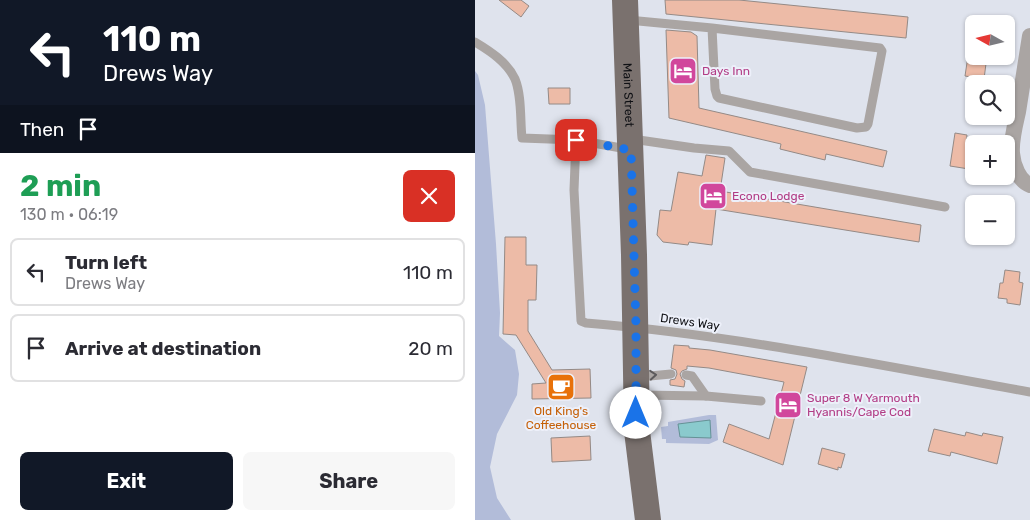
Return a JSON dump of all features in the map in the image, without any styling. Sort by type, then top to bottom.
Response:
[{"type":"main road","name":"Main Street","points":[[625,10],[636,327],[637,432],[648,520]]},
{"type":"street","points":[[1030,36],[1013,136],[1012,153],[1014,165],[1019,176],[1026,184],[1030,185]]},
{"type":"lane","points":[[625,10],[712,28],[881,48],[868,124],[866,127],[857,128],[719,98],[715,90],[712,28]]},
{"type":"lane","points":[[475,42],[493,53],[515,80],[520,100],[522,138],[729,151],[750,172],[945,208]]},
{"type":"lane","name":"Drews Way","points":[[576,140],[574,190],[581,321],[774,346],[1030,392]]},
{"type":"lane","points":[[636,386],[671,374]]},
{"type":"lane","points":[[686,375],[692,376],[706,396]]},
{"type":"lane","points":[[636,386],[706,396],[761,401]]},
{"type":"shaded area","points":[[475,71],[478,75],[485,105],[496,244],[500,313],[499,336],[515,350],[519,374],[517,395],[497,434],[490,467],[497,498],[511,520],[475,520]]},
{"type":"shaded area","points":[[716,415],[718,440],[709,444],[666,443],[666,439],[662,439],[661,427],[668,426],[668,422]]},
{"type":"shaded area","points":[[710,420],[711,438],[680,437],[678,424]]},
{"type":"building","points":[[499,0],[521,0],[529,6],[521,17]]},
{"type":"building","points":[[665,0],[739,0],[908,17],[906,38],[666,14]]},
{"type":"building","points":[[666,30],[691,32],[697,36],[699,108],[887,151],[883,167],[826,154],[825,160],[780,149],[781,144],[669,118]]},
{"type":"building","points":[[967,65],[986,65],[985,75],[965,75]]},
{"type":"building","points":[[548,88],[570,88],[570,104],[549,104]]},
{"type":"building","points":[[955,133],[967,135],[965,135],[965,168],[950,166]]},
{"type":"building","name":"Econo Lodge","points":[[706,155],[725,158],[720,191],[921,225],[919,242],[716,209],[712,245],[689,242],[688,245],[663,242],[657,235],[660,210],[671,211],[678,172],[702,176]]},
{"type":"building","points":[[505,237],[526,237],[526,265],[537,265],[536,300],[528,300],[528,331],[552,370],[590,369],[591,398],[532,399],[532,384],[546,383],[516,335],[503,334]]},
{"type":"building","points":[[1005,270],[1020,272],[1019,282],[1023,283],[1020,305],[1007,303],[1007,299],[998,298],[1000,283],[1003,283]]},
{"type":"building","name":"Super 8 W Yarmouth Hyannis/Cape Cod","points":[[674,345],[807,367],[783,465],[723,442],[729,424],[769,439],[784,382],[709,368],[687,366],[687,369],[680,374],[685,381],[684,387],[670,385],[670,380],[675,379],[677,374],[676,370],[671,368]]},
{"type":"building","points":[[934,429],[965,436],[966,432],[982,436],[983,433],[1003,437],[997,464],[951,452],[950,456],[928,451]]},
{"type":"building","points":[[590,436],[591,460],[552,462],[551,438]]},
{"type":"building","points":[[822,448],[845,454],[841,468],[838,467],[838,470],[818,464]]},
{"type":"place","name":"Days Inn","points":[[683,71]]},
{"type":"place","name":"Econo Lodge","points":[[713,196]]},
{"type":"place","name":"Old King's Coffeehouse","points":[[561,387]]},
{"type":"place","name":"Super 8 W Yarmouth Hyannis/Cape Cod","points":[[788,405]]},
{"type":"route","points":[[576,140],[631,150],[636,327],[636,413]]}]
